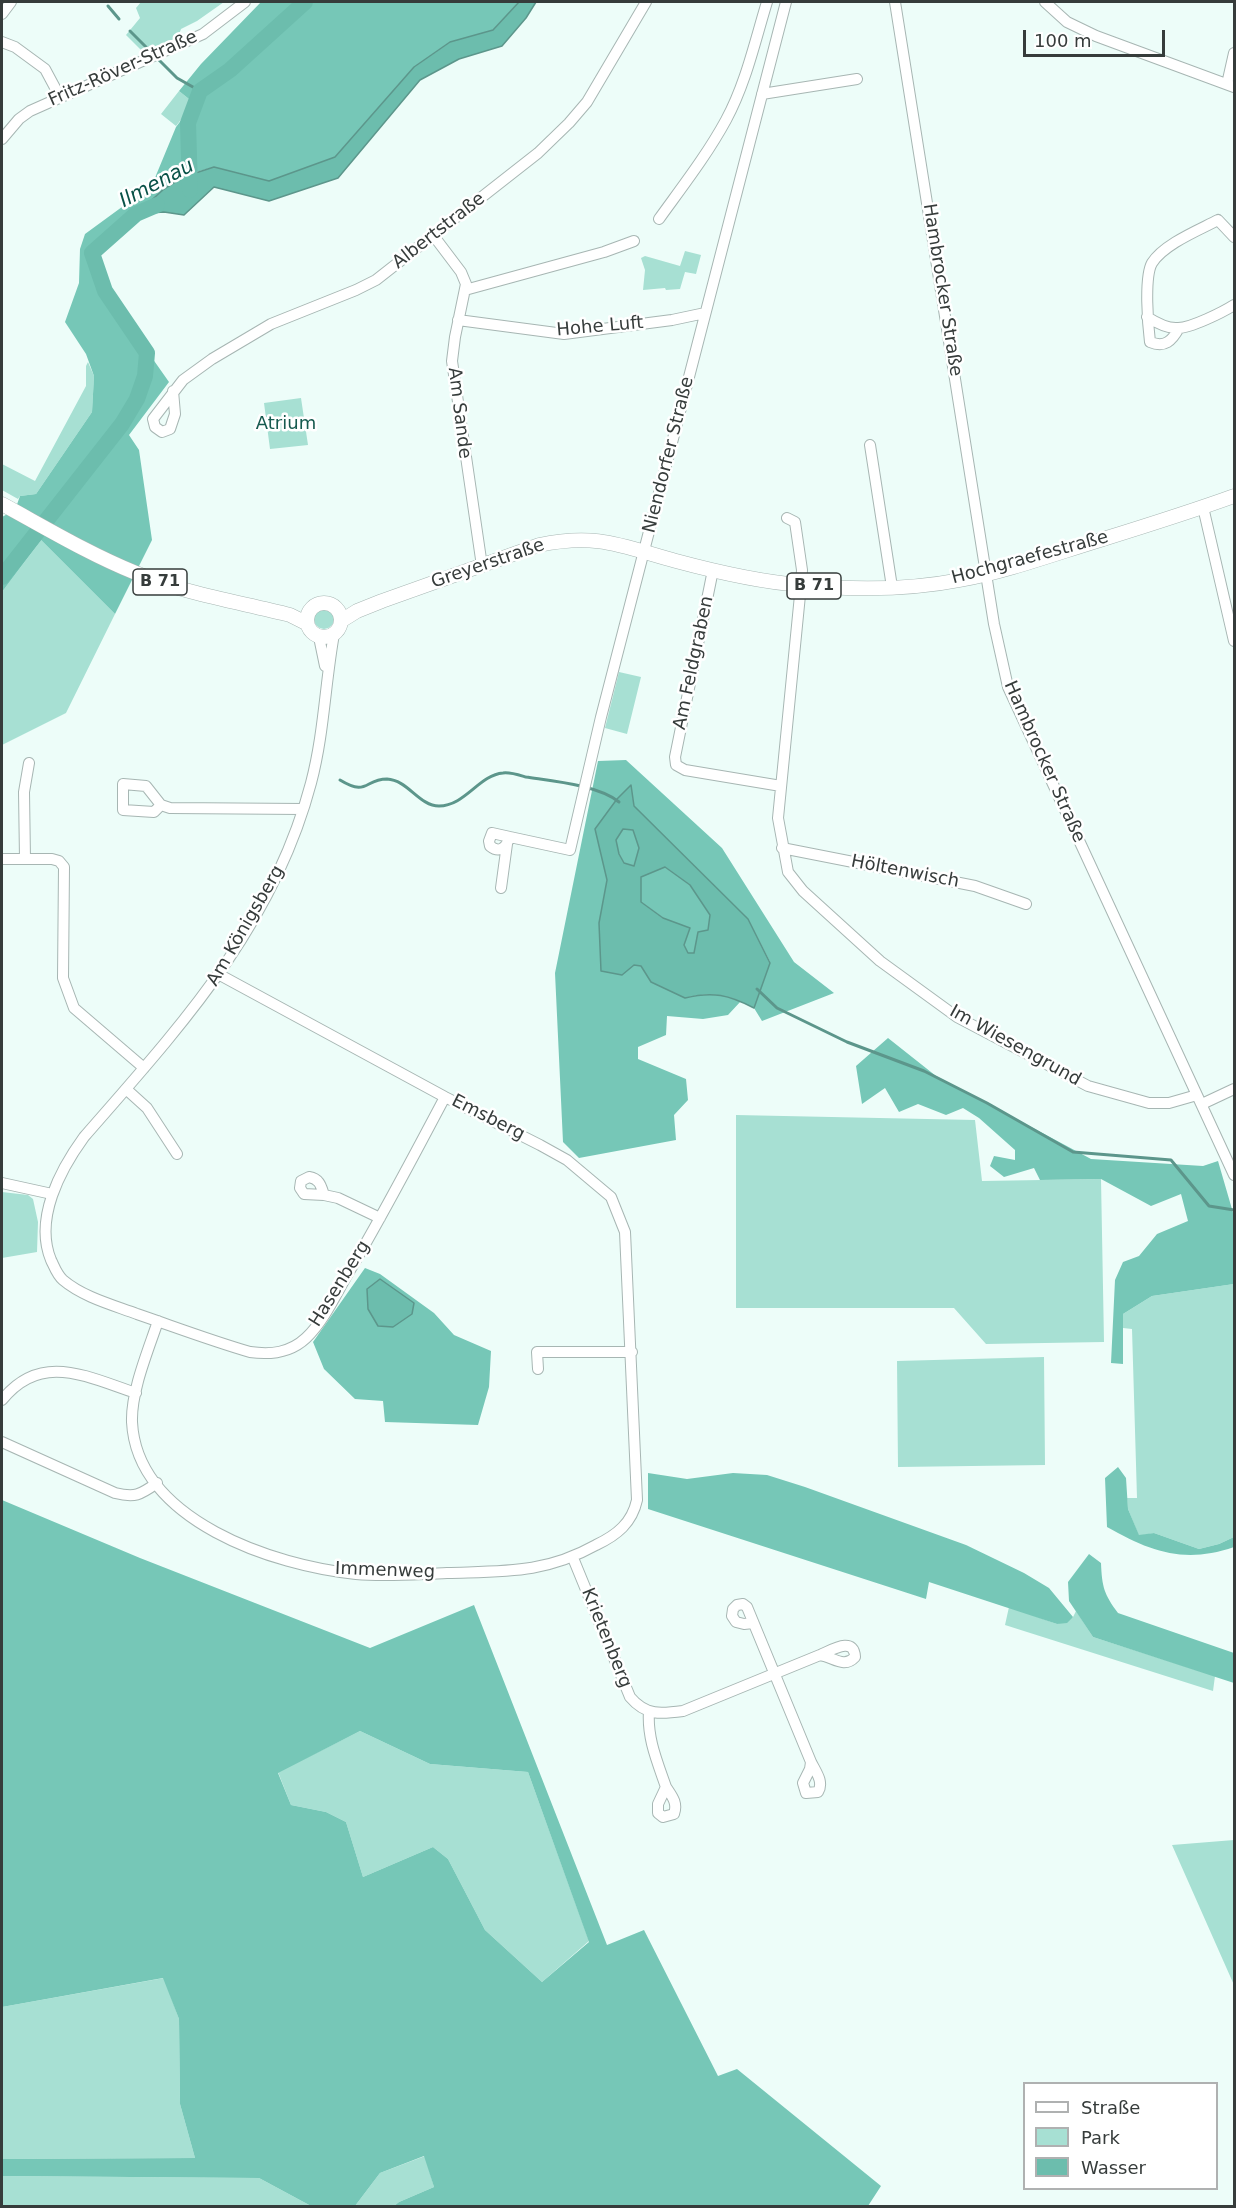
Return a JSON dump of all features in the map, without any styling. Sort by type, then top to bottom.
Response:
[{"type":"main road","name":"Hochgraefestraße","points":[[644,551],[756,580],[844,588],[928,584],[987,574],[1234,496]]},
{"type":"main road","name":"B 71","points":[[2,504],[87,550],[136,573],[177,588],[290,615],[306,623]]},
{"type":"main road","name":"Greyerstraße","points":[[341,621],[357,610],[538,545],[578,539],[620,544],[644,551]]},
{"type":"main road","name":"Greyerstraße","points":[[335,606],[404,592]]},
{"type":"main road","name":"B 71","points":[[236,601],[313,606]]},
{"type":"main road","points":[[323,602],[335,606],[339,610],[341,621],[339,629],[329,637],[319,637],[313,634],[306,623],[308,611],[323,602]]},
{"type":"street","points":[[2,14],[11,2]]},
{"type":"street","name":"Fritz-Röver-Straße","points":[[2,138],[19,119],[30,111],[203,34],[245,2]]},
{"type":"street","name":"Albertstraße","points":[[173,391],[198,368],[254,333],[376,280],[538,153],[587,102],[646,2]]},
{"type":"street","points":[[659,219],[699,165],[727,118],[742,83],[767,2]]},
{"type":"street","name":"Niendorfer Straße","points":[[501,888],[508,841],[570,850],[584,786],[786,2]]},
{"type":"street","name":"Hambrocker Straße","points":[[895,2],[994,624],[1008,687],[1234,1175]]},
{"type":"street","points":[[1045,2],[1067,22],[1096,36],[1231,86],[1234,53]]},
{"type":"street","points":[[2,42],[15,47],[45,69],[60,97]]},
{"type":"street","points":[[762,94],[857,79]]},
{"type":"street","points":[[1179,328],[1174,338],[1166,344],[1158,346],[1150,342],[1147,317],[1151,264],[1166,248],[1218,220],[1234,237]]},
{"type":"street","points":[[433,235],[464,277],[465,290],[604,252],[634,241]]},
{"type":"street","name":"Am Sande","points":[[465,290],[452,361],[482,566]]},
{"type":"street","points":[[1147,317],[1179,328],[1220,313],[1234,304]]},
{"type":"street","name":"Hohe Luft","points":[[458,320],[564,334],[672,320],[705,313]]},
{"type":"street","points":[[870,445],[892,587]]},
{"type":"street","points":[[1203,507],[1234,640]]},
{"type":"street","name":"Im Wiesengrund","points":[[787,518],[795,522],[802,570],[778,818],[788,872],[803,891],[880,961],[957,1017],[1088,1086],[1149,1103],[1199,1099],[1234,1089]]},
{"type":"street","name":"Am Feldgraben","points":[[713,570],[675,757],[676,765],[685,770],[781,786]]},
{"type":"street","name":"Am Königsberg","points":[[158,1321],[87,1294],[62,1279],[51,1261],[46,1240],[46,1218],[52,1194],[78,1144],[190,1014],[220,975],[275,882],[303,809],[322,728],[334,634]]},
{"type":"street","name":"Am Königsberg","points":[[319,637],[327,675]]},
{"type":"street","points":[[25,859],[24,792],[29,763]]},
{"type":"street","points":[[160,805],[170,808],[303,809]]},
{"type":"street","name":"Höltenwisch","points":[[782,848],[975,886],[1026,904]]},
{"type":"street","points":[[2,859],[52,859],[59,861],[64,867],[63,978],[74,1008],[144,1068]]},
{"type":"street","name":"Emsberg","points":[[220,975],[557,1154],[611,1197],[625,1232],[637,1500]]},
{"type":"street","points":[[126,1089],[147,1108],[177,1154]]},
{"type":"street","name":"Hasenberg","points":[[158,1321],[250,1352],[266,1354],[288,1349],[305,1338],[326,1312],[380,1218],[445,1096]]},
{"type":"street","points":[[2,1183],[52,1194]]},
{"type":"street","points":[[324,1195],[338,1198],[380,1218]]},
{"type":"street","name":"Immenweg","points":[[158,1321],[136,1393],[132,1423],[136,1443],[144,1464],[156,1484],[174,1504],[194,1521],[228,1539],[288,1561],[358,1574],[514,1571],[548,1566],[573,1558],[609,1539],[628,1524],[637,1500]]},
{"type":"street","points":[[538,1369],[537,1352],[632,1352]]},
{"type":"street","points":[[2,1400],[12,1387],[22,1380],[45,1371],[66,1371],[136,1393]]},
{"type":"street","points":[[2,1442],[115,1493],[130,1496],[141,1494],[156,1484]]},
{"type":"street","name":"Krietenberg","points":[[573,1558],[630,1697],[638,1707],[649,1711]]},
{"type":"street","points":[[753,1623],[776,1673],[811,1762]]},
{"type":"street","points":[[666,1787],[647,1729],[649,1711],[662,1714],[683,1710],[820,1654]]},
{"type":"green space","points":[[141,2],[224,2],[181,29],[178,37],[144,53],[126,35],[140,18],[136,8]]},
{"type":"green space","points":[[179,91],[194,103],[176,126],[161,114]]},
{"type":"green space","points":[[685,251],[701,255],[696,274],[685,272],[680,289],[643,290],[645,270],[641,258],[645,256],[680,266]]},
{"type":"green space","points":[[88,362],[94,376],[92,412],[36,494],[20,496],[18,499],[2,490],[2,464],[35,481],[86,386]]},
{"type":"green space","name":"Atrium","points":[[301,398],[308,445],[270,449],[264,403]]},
{"type":"green space","points":[[41,540],[115,614],[66,713],[2,745],[2,592]]},
{"type":"green space","points":[[324,609],[331,612],[334,619],[331,626],[324,629],[317,626],[314,619],[317,612]]},
{"type":"green space","points":[[619,672],[641,677],[627,734],[605,728]]},
{"type":"green space","points":[[736,1115],[975,1120],[982,1181],[1101,1179],[1104,1342],[986,1344],[954,1308],[736,1308]]},
{"type":"green space","points":[[2,1192],[28,1195],[33,1199],[38,1222],[37,1252],[2,1258]]},
{"type":"green space","points":[[1234,1284],[1234,1537],[1199,1549],[1154,1533],[1139,1536],[1128,1509],[1127,1498],[1137,1498],[1132,1329],[1123,1328],[1123,1314],[1152,1296]]},
{"type":"green space","points":[[1044,1357],[1045,1465],[898,1467],[897,1361]]},
{"type":"green space","points":[[1009,1607],[1057,1624],[1073,1617],[1076,1611],[1093,1637],[1215,1676],[1213,1691],[1005,1625]]},
{"type":"green space","points":[[360,1731],[430,1764],[528,1772],[589,1941],[542,1982],[485,1930],[448,1859],[433,1847],[363,1877],[346,1822],[326,1812],[291,1805],[278,1772]]},
{"type":"green space","points":[[1234,1840],[1234,1985],[1172,1845]]},
{"type":"green space","points":[[164,1978],[179,2019],[180,2104],[195,2158],[2,2159],[2,2007]]},
{"type":"green space","points":[[425,2156],[434,2187],[394,2206],[355,2206],[380,2173]]},
{"type":"green space","points":[[2,2176],[259,2178],[311,2206],[2,2206]]},
{"type":"shaded area","points":[[261,2],[519,2],[493,30],[450,42],[414,67],[335,157],[269,181],[214,167],[189,174],[164,189],[92,253],[105,291],[169,382],[129,435],[139,450],[152,540],[115,614],[41,540],[2,592],[2,517],[15,510],[20,496],[36,494],[92,412],[94,376],[86,354],[65,322],[79,283],[80,249],[85,234],[152,185],[176,127],[194,103],[179,91],[201,64]]},
{"type":"shaded area","points":[[626,760],[722,848],[794,962],[834,993],[762,1021],[754,1008],[770,962],[748,919],[634,806],[631,786],[596,829],[607,880],[599,923],[634,965],[641,966],[651,982],[685,998],[713,995],[727,996],[741,1001],[728,1015],[703,1019],[667,1016],[666,1035],[638,1047],[638,1059],[686,1079],[688,1100],[674,1115],[676,1140],[579,1158],[563,1142],[555,973],[598,761]]},
{"type":"shaded area","points":[[623,829],[633,830],[639,848],[634,866],[624,863],[619,854],[616,840]]},
{"type":"shaded area","points":[[665,867],[690,885],[710,915],[708,930],[698,932],[694,953],[688,953],[684,945],[690,928],[663,918],[641,902],[641,877]]},
{"type":"shaded area","points":[[888,1038],[936,1076],[1091,1159],[1203,1166],[1218,1161],[1234,1216],[1234,1284],[1152,1296],[1123,1314],[1123,1364],[1111,1363],[1115,1280],[1123,1262],[1139,1256],[1157,1234],[1188,1221],[1181,1194],[1151,1206],[1101,1179],[1040,1180],[1034,1168],[1004,1177],[990,1166],[994,1156],[1015,1160],[1015,1150],[979,1118],[963,1108],[946,1115],[918,1104],[899,1112],[885,1088],[862,1104],[856,1066]]},
{"type":"shaded area","points":[[365,1268],[380,1274],[434,1313],[454,1335],[491,1351],[489,1387],[478,1425],[385,1422],[383,1401],[355,1399],[324,1369],[313,1342]]},
{"type":"shaded area","points":[[1118,1467],[1126,1478],[1128,1509],[1139,1535],[1154,1533],[1199,1549],[1234,1537],[1234,1547],[1200,1555],[1169,1553],[1139,1543],[1107,1527],[1105,1478]]},
{"type":"shaded area","points":[[648,1473],[687,1479],[733,1473],[767,1475],[805,1487],[966,1545],[1024,1573],[1049,1588],[1073,1617],[1067,1623],[1057,1624],[929,1582],[926,1599],[648,1509]]},
{"type":"shaded area","points":[[2,1500],[140,1558],[370,1648],[474,1605],[607,1945],[644,1930],[718,2076],[737,2069],[881,2186],[868,2206],[394,2206],[434,2187],[424,2156],[380,2173],[355,2206],[311,2206],[259,2178],[2,2176],[2,2159],[195,2158],[180,2104],[179,2019],[163,1978],[2,2007]],"holes":[[[360,1731],[430,1764],[528,1772],[589,1942],[542,1982],[485,1930],[448,1859],[433,1847],[363,1877],[346,1822],[326,1812],[291,1805],[278,1773]]]},
{"type":"shaded area","points":[[1089,1554],[1101,1563],[1105,1590],[1118,1613],[1234,1653],[1234,1683],[1093,1637],[1069,1601],[1068,1582]]},
{"type":"water","points":[[519,2],[536,2],[526,18],[502,46],[459,59],[420,80],[338,178],[269,201],[214,187],[184,215],[164,212],[136,214],[164,189],[183,177],[214,167],[269,181],[335,157],[414,67],[450,42],[493,30]]},
{"type":"water","points":[[631,785],[634,806],[748,919],[770,963],[754,1008],[721,996],[704,995],[685,998],[651,982],[641,966],[634,965],[622,975],[601,971],[599,923],[607,880],[595,829],[617,799]],"holes":[[[623,829],[633,830],[639,848],[634,866],[624,863],[619,854],[616,840]],[[665,867],[690,885],[710,915],[708,930],[698,932],[694,953],[688,953],[684,945],[690,928],[663,918],[641,902],[641,877]]]},
{"type":"water","points":[[380,1279],[414,1303],[412,1314],[393,1327],[378,1326],[368,1309],[367,1289]]},
{"type":"waterway","points":[[190,190],[188,123],[200,91],[230,70],[305,2]]},
{"type":"waterway","points":[[108,6],[119,19]]},
{"type":"waterway","points":[[130,31],[152,53]]},
{"type":"waterway","points":[[157,58],[177,78],[200,91]]},
{"type":"waterway","name":"Ilmenau","points":[[2,577],[122,424],[137,399],[145,376],[147,353],[105,291],[92,253],[136,214],[157,205]]},
{"type":"waterway","points":[[340,780],[356,787],[380,780],[394,780],[425,802],[439,806],[457,801],[494,775],[509,773],[599,791],[619,802]]},
{"type":"waterway","points":[[757,989],[777,1008],[847,1042],[924,1071],[987,1103],[1073,1152],[1171,1160],[1209,1206],[1234,1210]]}]
